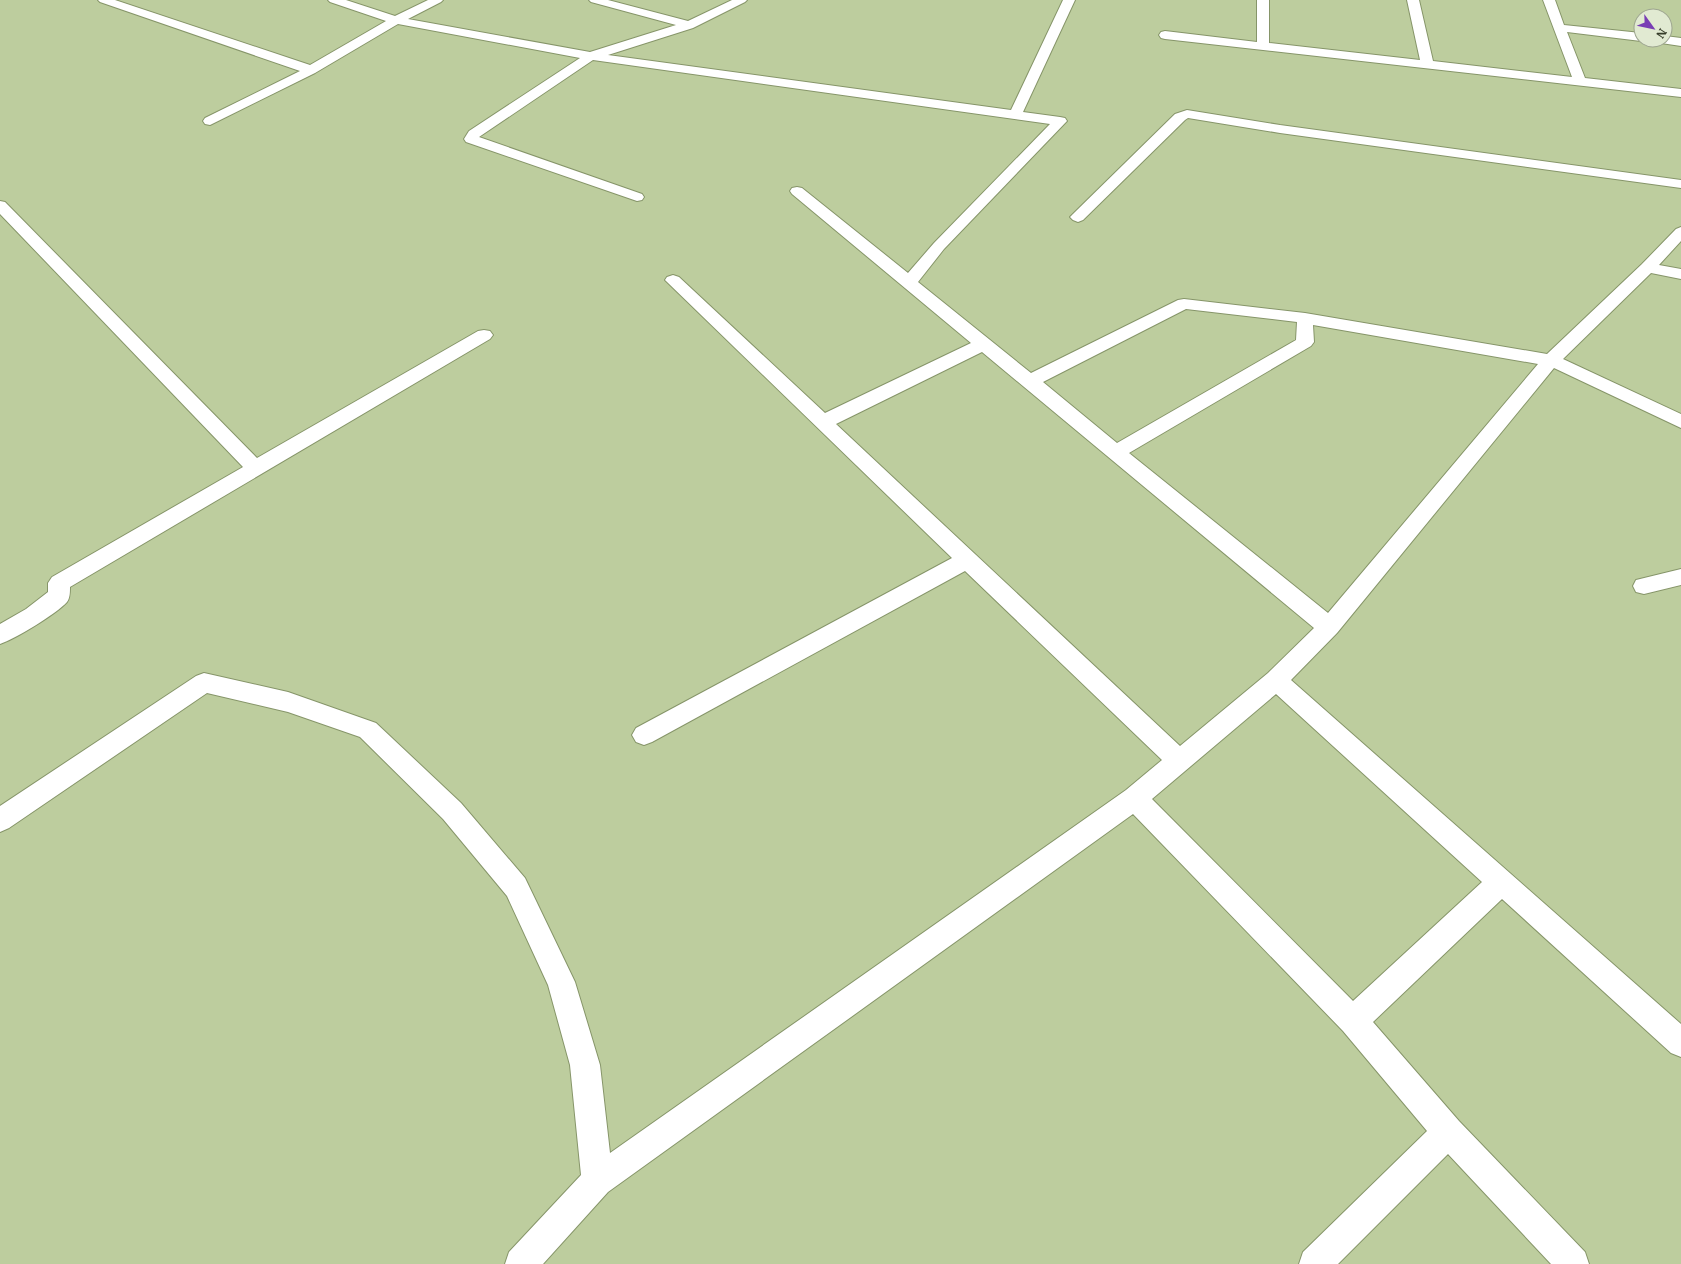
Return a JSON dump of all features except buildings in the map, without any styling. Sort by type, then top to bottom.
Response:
[{"type":"street","points":[[104,0],[311,70]]},
{"type":"street","points":[[334,0],[396,20],[591,56],[1060,122],[939,246],[908,283]]},
{"type":"street","points":[[210,121],[311,70],[396,20],[437,0]]},
{"type":"street","points":[[595,0],[689,25]]},
{"type":"street","points":[[637,197],[471,139],[474,134],[591,56],[689,25],[741,0]]},
{"type":"street","points":[[1015,116],[1069,0]]},
{"type":"street","points":[[1263,0],[1263,46]]},
{"type":"street","points":[[1413,0],[1427,64]]},
{"type":"street","points":[[1550,0],[1580,82]]},
{"type":"street","points":[[1560,28],[1633,36]]},
{"type":"street","points":[[1165,34],[1681,93]]},
{"type":"street","points":[[1078,217],[1180,117],[1187,114],[1280,129],[1681,184]]},
{"type":"street","points":[[797,191],[1329,627]]},
{"type":"street","points":[[0,205],[256,469]]},
{"type":"street","points":[[521,1264],[597,1181],[1135,798],[1276,680],[1329,627],[1551,360],[1648,267],[1681,232]]},
{"type":"street","points":[[1648,267],[1681,274]]},
{"type":"street","points":[[673,280],[1179,761]]},
{"type":"street","points":[[1029,382],[1184,304],[1305,318],[1551,360],[1681,422]]},
{"type":"street","points":[[1116,452],[1306,342],[1305,318]]},
{"type":"street","points":[[0,634],[34,615],[59,596],[59,584],[484,335]]},
{"type":"street","points":[[823,422],[983,344]]},
{"type":"street","points":[[644,735],[967,560]]},
{"type":"street","points":[[1644,586],[1681,577]]},
{"type":"street","points":[[1276,680],[1681,1043]]},
{"type":"street","points":[[0,820],[204,683],[288,702],[368,730],[452,811],[516,887],[561,982],[585,1065],[597,1181]]},
{"type":"street","points":[[1135,798],[1353,1020],[1448,1132],[1573,1264]]},
{"type":"street","points":[[1353,1020],[1501,882]]},
{"type":"street","points":[[1314,1264],[1448,1132]]}]
